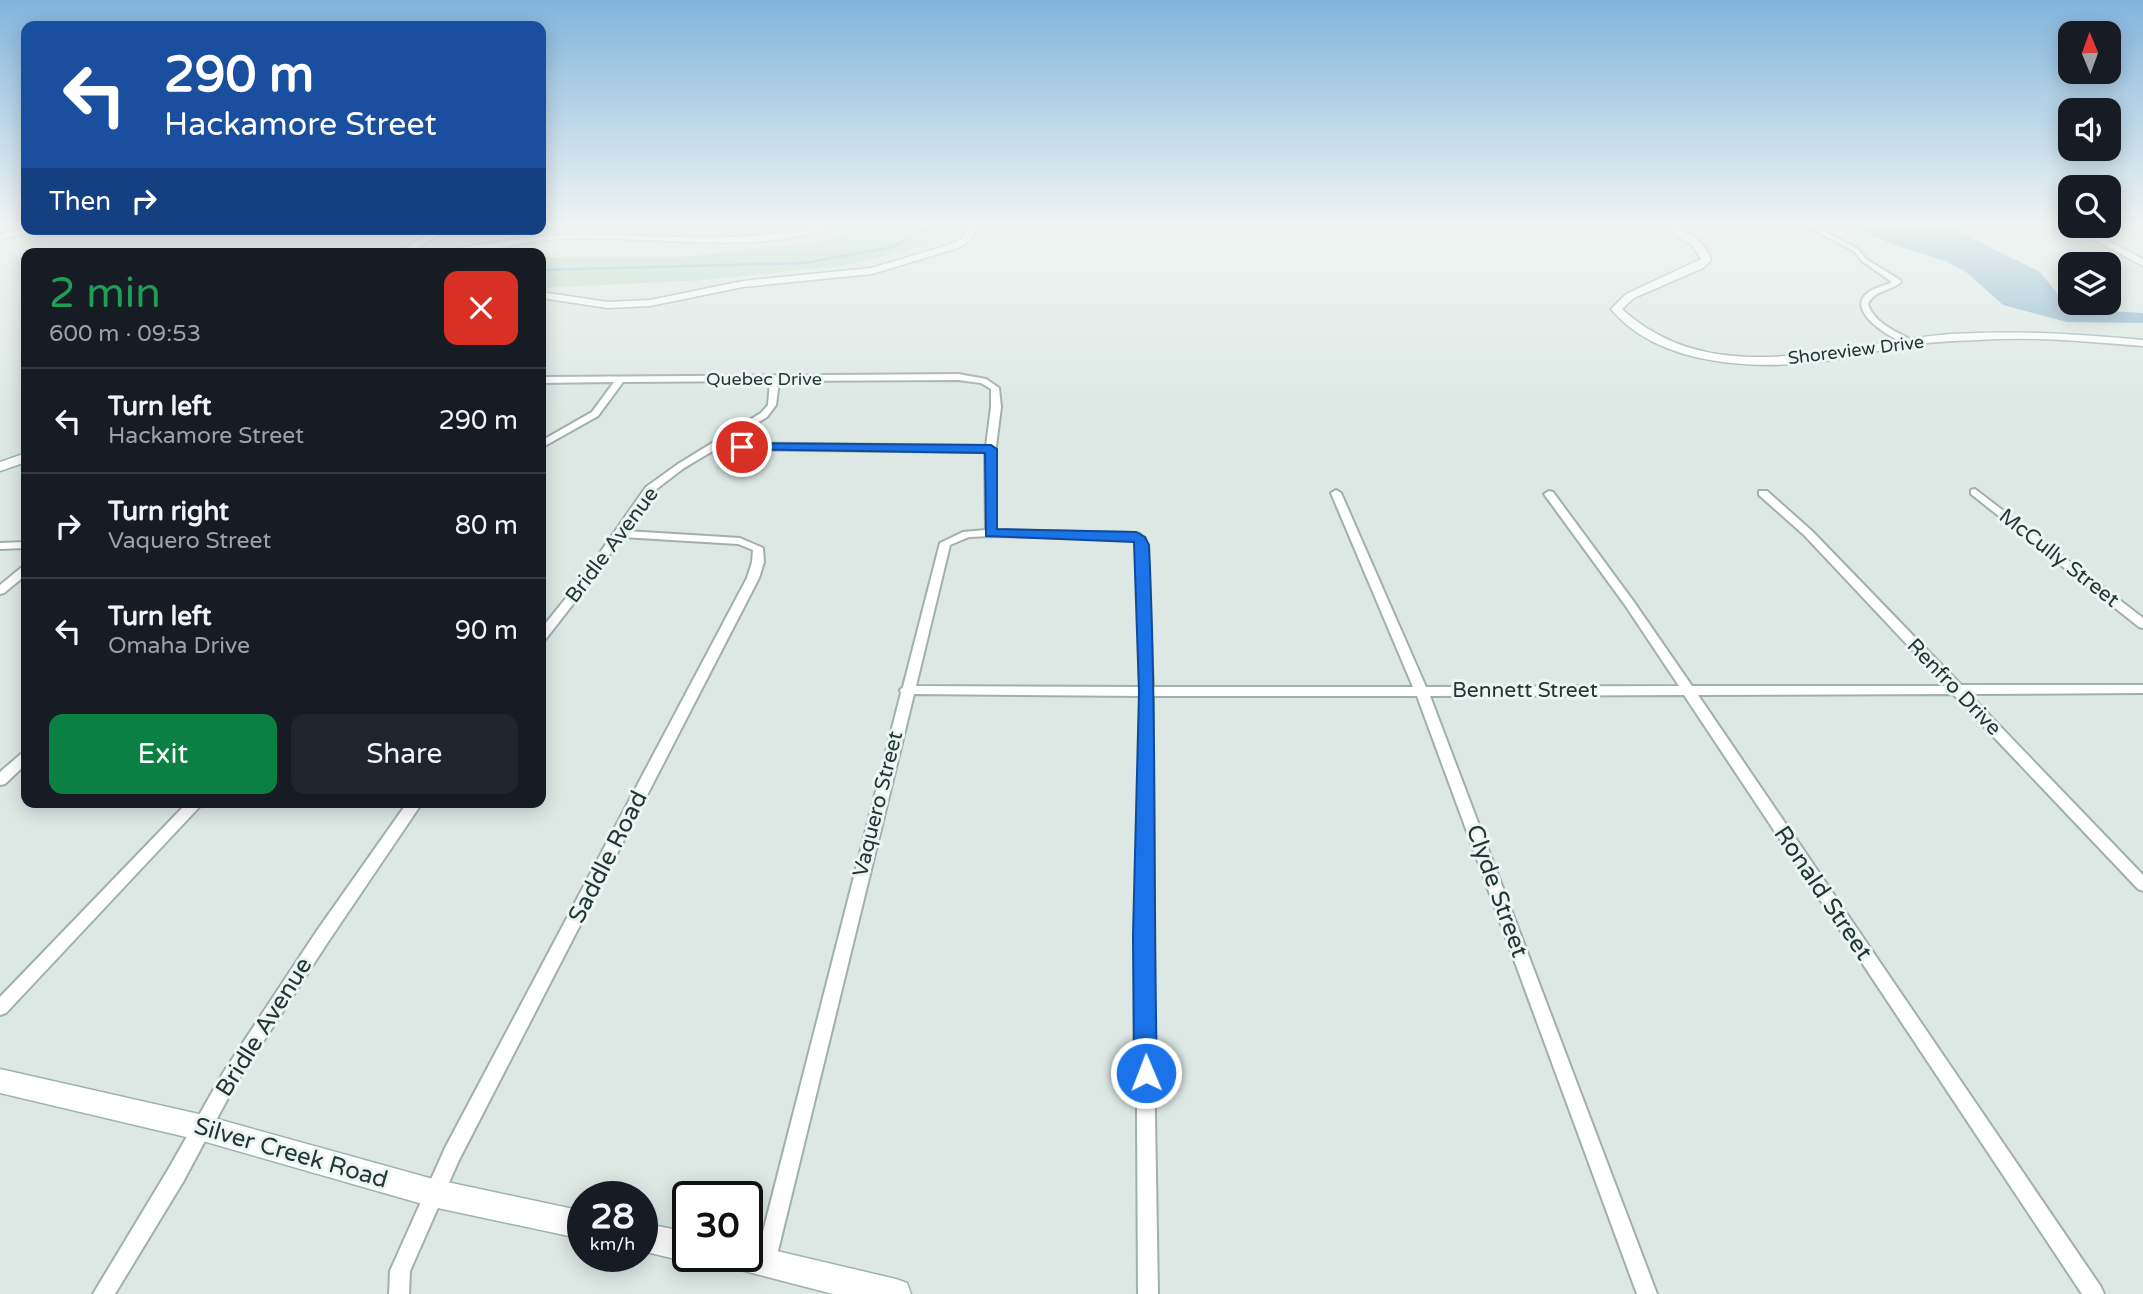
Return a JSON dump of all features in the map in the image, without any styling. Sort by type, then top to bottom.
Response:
[{"type":"street","points":[[546,296],[592,303],[640,303],[730,286]]},
{"type":"street","name":"Shoreview Drive","points":[[1652,286],[1630,296],[1616,309],[1642,331],[1659,340],[1711,355],[1763,360],[1818,359],[1909,342],[1981,336],[2027,335],[2143,343]]},
{"type":"street","points":[[1888,286],[1868,296],[1865,302],[1866,310],[1875,321],[1909,342]]},
{"type":"street","name":"Quebec Drive","points":[[546,380],[958,377],[987,382],[995,388],[996,407],[991,449]]},
{"type":"street","points":[[546,442],[595,414],[621,379]]},
{"type":"street","name":"Bridle Avenue","points":[[546,631],[587,579],[650,489],[764,415],[772,405],[775,379]]},
{"type":"street","points":[[716,446],[991,449],[990,533],[1136,536],[1140,540],[1147,692],[1144,935],[1148,1294]]},
{"type":"street","points":[[0,467],[21,459]]},
{"type":"street","name":"McCully Street","points":[[1975,492],[2143,624]]},
{"type":"street","name":"Clyde Street","points":[[1336,493],[1422,691],[1647,1294]]},
{"type":"street","name":"Renfro Drive","points":[[1763,493],[1808,533],[2143,885]]},
{"type":"street","name":"Ronald Street","points":[[1549,494],[1689,690],[2094,1294]]},
{"type":"street","name":"Vaquero Street","points":[[765,1263],[906,690],[945,543],[967,534],[990,533]]},
{"type":"street","name":"Saddle Road","points":[[399,1294],[400,1271],[433,1193],[758,562],[758,548],[740,541],[619,534]]},
{"type":"street","points":[[0,546],[21,545]]},
{"type":"street","points":[[0,591],[21,573]]},
{"type":"street","name":"Bennett Street","points":[[906,690],[1147,692],[2143,689]]},
{"type":"street","points":[[0,780],[21,761]]},
{"type":"street","points":[[0,1008],[192,808]]},
{"type":"street","name":"Bridle Avenue","points":[[103,1294],[203,1128],[229,1079],[322,937],[412,808]]},
{"type":"street","name":"Silver Creek Road","points":[[0,1081],[203,1128],[433,1193],[567,1221]]},
{"type":"street","points":[[765,1263],[829,1286],[896,1294]]},
{"type":"water","points":[[1982,286],[2052,286],[2058,293],[2058,315],[2143,313],[2143,323],[2067,322],[2003,305]]},
{"type":"route","points":[[742,447],[991,449],[990,533],[1136,536],[1140,540],[1147,692],[1144,935],[1146,1073]]}]
